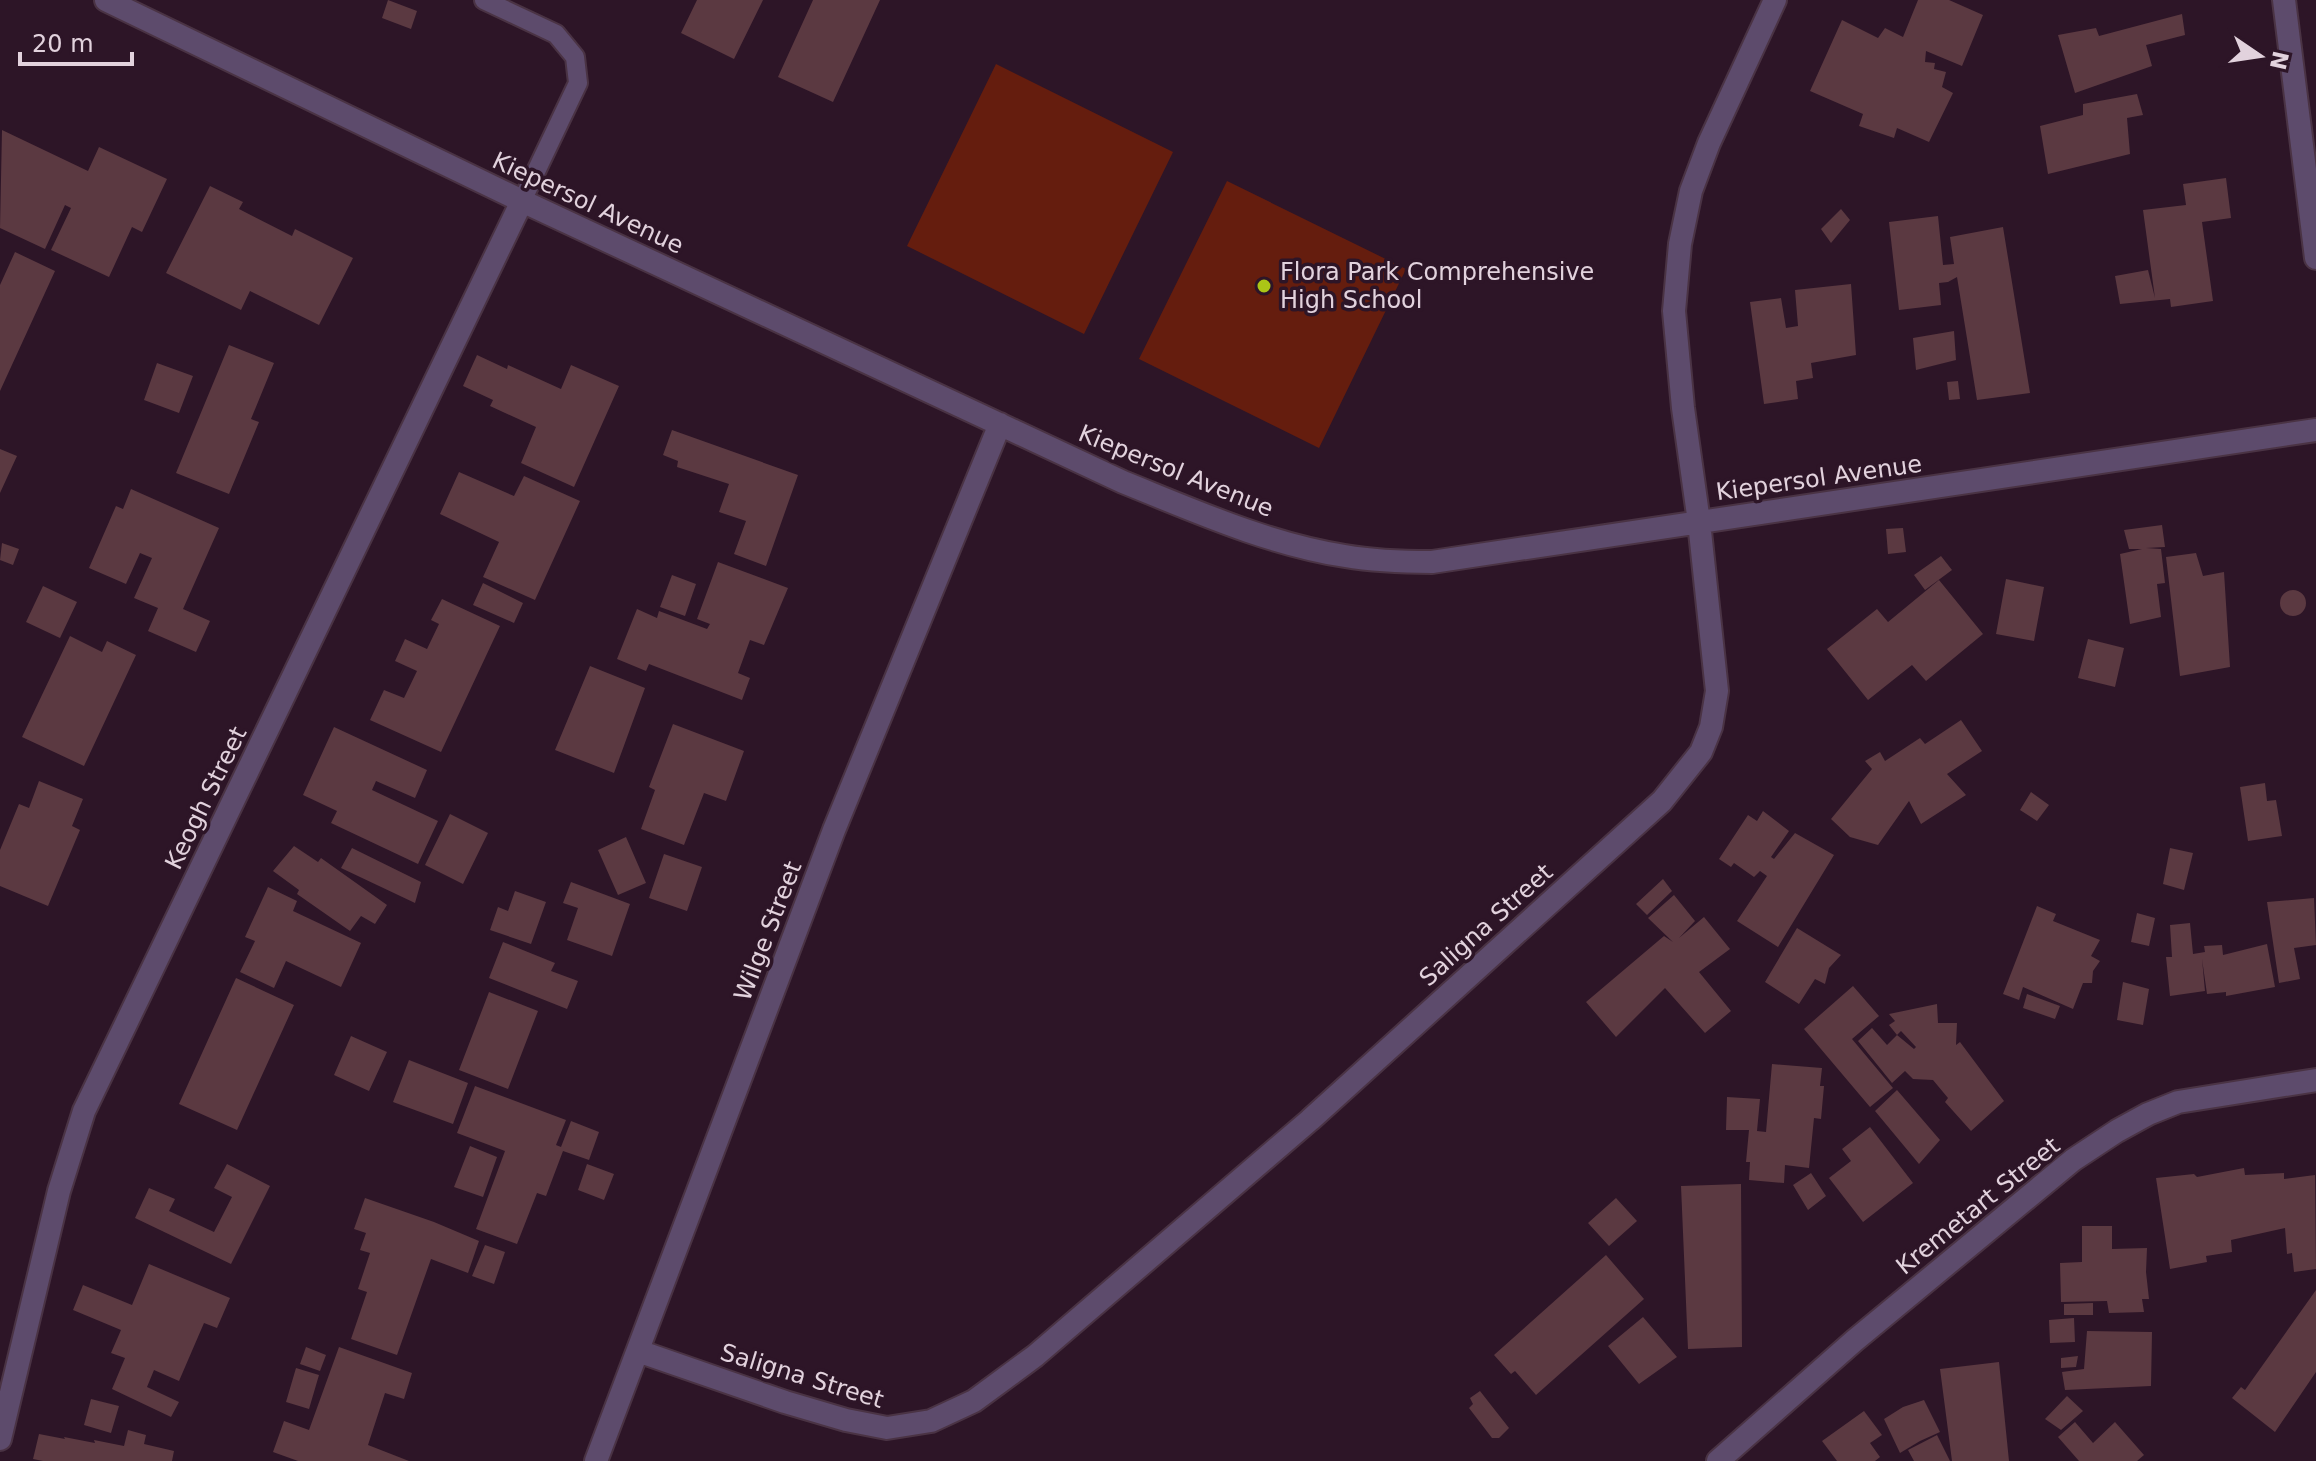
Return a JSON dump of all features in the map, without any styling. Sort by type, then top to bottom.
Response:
[{"type":"street","name":"Kiepersol Avenue","points":[[106,0],[522,201],[1123,482],[1223,522],[1343,556],[1393,562],[1432,562],[2316,430]]},
{"type":"street","name":"Saligna Street","points":[[638,1351],[785,1402],[887,1428],[931,1421],[974,1401],[1035,1356],[1298,1130],[1662,801],[1701,752],[1711,727],[1717,691],[1674,311],[1680,244],[1691,191],[1709,143],[1775,0]]},
{"type":"street","points":[[2284,0],[2316,258]]},
{"type":"street","name":"Keogh Street","points":[[0,1439],[59,1191],[84,1111],[522,201]]},
{"type":"street","name":"Wilge Street","points":[[596,1461],[834,830],[1000,424]]},
{"type":"street","name":"Kremetart Street","points":[[1718,1461],[1854,1341],[2073,1160],[2117,1131],[2178,1102],[2316,1080]]},
{"type":"lane","points":[[484,0],[556,34],[575,57],[578,83],[522,201]]},
{"type":"shaded area","points":[[996,64],[1173,152],[1084,334],[907,246]]},
{"type":"shaded area","points":[[1227,181],[1406,269],[1319,448],[1139,359]]},
{"type":"building","points":[[388,0],[417,11],[411,29],[382,18]]},
{"type":"building","points":[[697,0],[763,0],[734,59],[681,33]]},
{"type":"building","points":[[813,0],[880,0],[833,102],[778,77]]},
{"type":"building","points":[[1918,0],[1949,0],[1983,15],[1962,66],[1926,51],[1925,62],[1935,63],[1934,69],[1946,72],[1942,87],[1953,93],[1929,142],[1897,128],[1894,138],[1859,126],[1863,114],[1810,91],[1842,20],[1878,38],[1885,28],[1903,37]]},
{"type":"building","points":[[2182,14],[2185,35],[2146,45],[2152,66],[2075,93],[2058,35],[2096,28],[2099,36]]},
{"type":"building","points":[[2137,94],[2143,115],[2127,118],[2130,154],[2048,174],[2040,126],[2083,115],[2083,104]]},
{"type":"building","points":[[2,130],[88,171],[99,147],[167,179],[142,232],[132,227],[109,277],[51,250],[71,208],[65,205],[45,249],[0,228]]},
{"type":"building","points":[[2226,178],[2231,218],[2202,222],[2213,301],[2171,307],[2170,299],[2120,304],[2115,276],[2148,270],[2155,298],[2143,210],[2186,205],[2183,184]]},
{"type":"building","points":[[210,186],[243,202],[239,209],[292,236],[295,229],[353,258],[319,325],[250,291],[241,310],[166,273]]},
{"type":"building","points":[[1841,209],[1850,220],[1831,243],[1821,229]]},
{"type":"building","points":[[1938,216],[1943,265],[1954,264],[1950,237],[2003,227],[2030,393],[1977,400],[1957,277],[1939,283],[1941,305],[1899,310],[1889,222]]},
{"type":"building","points":[[15,252],[55,271],[0,391],[0,285]]},
{"type":"building","points":[[1851,284],[1856,355],[1811,363],[1813,378],[1796,381],[1798,399],[1764,404],[1750,302],[1781,298],[1786,328],[1798,326],[1795,290]]},
{"type":"building","points":[[1954,331],[1956,360],[1916,370],[1913,338]]},
{"type":"building","points":[[229,345],[274,363],[251,419],[259,422],[229,494],[176,473]]},
{"type":"building","points":[[477,355],[561,389],[571,365],[619,386],[574,487],[521,463],[536,427],[490,406],[493,400],[463,386]]},
{"type":"building","points":[[157,363],[193,376],[179,413],[144,400]]},
{"type":"building","points":[[1958,381],[1960,399],[1949,400],[1947,382]]},
{"type":"building","points":[[672,430],[798,475],[766,566],[734,554],[746,521],[719,512],[729,484],[677,467],[678,461],[663,455]]},
{"type":"building","points":[[0,449],[17,456],[0,493]]},
{"type":"building","points":[[459,472],[514,496],[524,476],[580,501],[535,600],[483,577],[499,542],[440,514]]},
{"type":"building","points":[[131,489],[219,528],[183,609],[210,621],[196,652],[148,631],[158,608],[134,598],[152,558],[140,553],[126,584],[89,568],[116,506],[123,509]]},
{"type":"building","points":[[2162,525],[2165,547],[2146,548],[2161,549],[2165,583],[2157,584],[2161,617],[2130,624],[2120,554],[2142,549],[2129,549],[2124,530]]},
{"type":"building","points":[[1903,528],[1906,552],[1888,554],[1886,529]]},
{"type":"building","points":[[2,543],[19,549],[13,565],[0,560]]},
{"type":"building","points":[[2196,553],[2203,576],[2224,572],[2230,667],[2180,676],[2166,557]]},
{"type":"building","points":[[1941,556],[1952,570],[1925,590],[1914,575]]},
{"type":"building","points":[[718,562],[788,588],[764,645],[750,640],[738,673],[750,678],[742,700],[649,664],[646,671],[617,659],[637,609],[657,618],[659,611],[707,629],[710,624],[697,619]]},
{"type":"building","points":[[672,575],[696,584],[685,616],[660,607]]},
{"type":"building","points":[[2006,579],[2044,587],[2034,641],[1996,634]]},
{"type":"building","points":[[1939,580],[1983,634],[1926,681],[1912,665],[1868,700],[1827,649],[1877,609],[1888,622]]},
{"type":"building","points":[[483,583],[523,603],[514,623],[473,605]]},
{"type":"building","points":[[43,586],[77,602],[60,638],[26,622]]},
{"type":"building","points":[[2293,590],[2302,594],[2306,603],[2302,612],[2293,616],[2284,612],[2280,603],[2284,594]]},
{"type":"building","points":[[442,599],[500,626],[441,752],[370,720],[384,690],[404,698],[417,671],[395,661],[405,639],[427,649],[439,624],[431,620]]},
{"type":"building","points":[[70,636],[102,652],[107,641],[136,655],[84,766],[22,737]]},
{"type":"building","points":[[2088,639],[2124,648],[2115,687],[2078,678]]},
{"type":"building","points":[[590,666],[645,688],[614,773],[555,750]]},
{"type":"building","points":[[1961,720],[1982,751],[1947,774],[1966,795],[1921,824],[1909,801],[1878,845],[1850,837],[1831,819],[1872,769],[1865,761],[1880,752],[1885,761],[1920,738],[1925,744]]},
{"type":"building","points":[[673,724],[744,751],[726,801],[704,793],[684,845],[641,829],[655,790],[649,787]]},
{"type":"building","points":[[334,727],[427,770],[415,798],[376,781],[372,790],[438,821],[418,864],[331,823],[337,811],[303,795]]},
{"type":"building","points":[[39,781],[83,799],[72,826],[80,830],[48,906],[0,886],[0,850],[19,804],[29,808]]},
{"type":"building","points":[[2265,783],[2267,801],[2276,800],[2282,836],[2248,841],[2240,787]]},
{"type":"building","points":[[2031,792],[2049,805],[2037,821],[2020,810]]},
{"type":"building","points":[[1763,811],[1789,831],[1771,857],[1774,859],[1795,833],[1834,855],[1778,947],[1737,921],[1767,876],[1760,871],[1754,877],[1734,863],[1731,867],[1719,859],[1748,815],[1757,821]]},
{"type":"building","points":[[450,814],[488,833],[463,884],[425,865]]},
{"type":"building","points":[[626,837],[646,883],[618,895],[598,850]]},
{"type":"building","points":[[294,846],[318,862],[321,858],[387,905],[375,924],[361,916],[350,931],[297,894],[299,890],[273,871]]},
{"type":"building","points":[[352,848],[421,882],[415,903],[341,868]]},
{"type":"building","points":[[2170,848],[2193,853],[2184,890],[2163,884]]},
{"type":"building","points":[[664,854],[702,867],[687,911],[649,898]]},
{"type":"building","points":[[1663,879],[1672,891],[1647,915],[1636,904]]},
{"type":"building","points":[[571,882],[630,904],[612,956],[567,940],[578,908],[563,903]]},
{"type":"building","points":[[268,887],[297,901],[293,911],[361,943],[341,987],[286,961],[274,988],[240,972],[255,941],[245,937]]},
{"type":"building","points":[[515,891],[546,902],[531,944],[490,930],[498,907],[508,911]]},
{"type":"building","points":[[1674,895],[1695,921],[1679,938],[1704,917],[1730,949],[1699,972],[1731,1011],[1705,1033],[1665,988],[1616,1037],[1586,1002],[1664,936],[1673,942],[1648,918]]},
{"type":"building","points":[[2314,898],[2316,945],[2294,948],[2300,979],[2279,983],[2267,902]]},
{"type":"building","points":[[2037,906],[2056,914],[2053,921],[2100,940],[2091,956],[2100,961],[2093,971],[2092,983],[2083,983],[2073,1009],[2023,987],[2019,1000],[2003,994]]},
{"type":"building","points":[[2137,913],[2155,918],[2149,946],[2131,942]]},
{"type":"building","points":[[2190,923],[2193,954],[2205,952],[2204,946],[2222,945],[2223,955],[2267,944],[2275,987],[2226,996],[2226,992],[2207,994],[2202,959],[2205,991],[2170,996],[2166,957],[2172,957],[2170,925]]},
{"type":"building","points":[[1797,928],[1841,955],[1829,968],[1825,984],[1815,979],[1799,1004],[1765,982]]},
{"type":"building","points":[[503,942],[555,963],[551,971],[578,981],[567,1009],[489,978]]},
{"type":"building","points":[[236,978],[294,1005],[237,1130],[179,1104]]},
{"type":"building","points":[[2123,982],[2149,989],[2143,1025],[2117,1020]]},
{"type":"building","points":[[1853,986],[1879,1016],[1852,1039],[1893,1088],[1870,1107],[1804,1029]]},
{"type":"building","points":[[489,992],[538,1011],[508,1089],[459,1070]]},
{"type":"building","points":[[2027,994],[2060,1006],[2055,1019],[2023,1008]]},
{"type":"building","points":[[1937,1004],[1938,1023],[1957,1023],[1956,1045],[1960,1042],[2004,1101],[1971,1131],[1945,1102],[1948,1098],[1933,1080],[1913,1079],[1905,1071],[1892,1083],[1858,1041],[1872,1028],[1887,1045],[1897,1035],[1889,1025],[1895,1021],[1889,1014]],"holes":[[[1901,1031],[1916,1047],[1914,1049],[1897,1035]]]},
{"type":"building","points":[[351,1036],[387,1052],[369,1091],[334,1075]]},
{"type":"building","points":[[409,1060],[468,1083],[453,1124],[393,1102]]},
{"type":"building","points":[[1772,1064],[1822,1068],[1820,1086],[1824,1086],[1821,1119],[1814,1118],[1809,1168],[1785,1165],[1784,1183],[1749,1180],[1750,1162],[1746,1162],[1749,1130],[1726,1130],[1727,1097],[1760,1099],[1757,1131],[1766,1132]]},
{"type":"building","points":[[475,1086],[566,1120],[556,1145],[561,1147],[571,1121],[599,1132],[589,1160],[563,1151],[546,1196],[537,1193],[517,1244],[476,1229],[505,1151],[457,1133]]},
{"type":"building","points":[[1897,1090],[1940,1140],[1919,1164],[1875,1111]]},
{"type":"building","points":[[1870,1127],[1913,1183],[1863,1222],[1829,1178],[1851,1161],[1842,1149]]},
{"type":"building","points":[[470,1146],[497,1157],[483,1197],[454,1187]]},
{"type":"building","points":[[227,1164],[270,1186],[231,1264],[135,1218],[149,1188],[175,1199],[169,1211],[214,1232],[232,1197],[214,1188]]},
{"type":"building","points":[[587,1164],[614,1174],[604,1200],[578,1190]]},
{"type":"building","points":[[2244,1168],[2245,1175],[2284,1173],[2284,1179],[2315,1175],[2316,1269],[2294,1272],[2292,1253],[2287,1254],[2285,1228],[2231,1240],[2232,1252],[2206,1256],[2207,1262],[2170,1269],[2156,1178],[2194,1174],[2197,1177]]},
{"type":"building","points":[[1811,1173],[1826,1196],[1808,1210],[1793,1185]]},
{"type":"building","points":[[1741,1184],[1742,1347],[1688,1349],[1681,1186]]},
{"type":"building","points":[[365,1198],[479,1241],[468,1273],[431,1259],[397,1355],[351,1339],[367,1292],[358,1289],[370,1253],[360,1250],[366,1233],[354,1229]]},
{"type":"building","points":[[1616,1198],[1637,1221],[1609,1246],[1588,1223]]},
{"type":"building","points":[[2082,1226],[2112,1226],[2112,1249],[2147,1248],[2149,1299],[2142,1299],[2144,1312],[2109,1313],[2107,1301],[2061,1302],[2060,1263],[2082,1262]]},
{"type":"building","points":[[485,1245],[505,1252],[494,1284],[472,1276]]},
{"type":"building","points":[[1606,1255],[1644,1299],[1536,1395],[1515,1371],[1511,1374],[1494,1355]]},
{"type":"building","points":[[149,1264],[230,1298],[217,1328],[204,1323],[179,1381],[154,1370],[147,1387],[179,1402],[171,1417],[112,1389],[125,1358],[111,1353],[121,1330],[73,1310],[83,1285],[132,1305]]},
{"type":"building","points":[[2316,1290],[2316,1372],[2275,1432],[2232,1398],[2241,1387],[2245,1390]]},
{"type":"building","points":[[2093,1303],[2093,1315],[2064,1315],[2064,1304]]},
{"type":"building","points":[[1643,1317],[1677,1357],[1639,1384],[1608,1346]]},
{"type":"building","points":[[2074,1318],[2075,1342],[2050,1343],[2049,1320]]},
{"type":"building","points":[[2087,1331],[2152,1332],[2151,1386],[2065,1390],[2062,1372],[2084,1369]]},
{"type":"building","points":[[306,1347],[326,1355],[320,1371],[300,1364]]},
{"type":"building","points":[[339,1347],[412,1373],[404,1399],[385,1393],[368,1445],[409,1461],[298,1461],[273,1452],[284,1421],[309,1430]]},
{"type":"building","points":[[2078,1356],[2076,1367],[2061,1368],[2061,1358]]},
{"type":"building","points":[[1999,1362],[2009,1461],[1952,1461],[1940,1369]]},
{"type":"building","points":[[296,1368],[319,1375],[309,1409],[286,1402]]},
{"type":"building","points":[[1480,1391],[1509,1428],[1499,1438],[1492,1438],[1469,1408],[1473,1404],[1470,1398]]},
{"type":"building","points":[[2067,1396],[2083,1411],[2061,1430],[2045,1419]]},
{"type":"building","points":[[91,1399],[119,1406],[111,1433],[84,1425]]},
{"type":"building","points":[[1924,1400],[1940,1432],[1900,1453],[1884,1419],[1903,1407]]},
{"type":"building","points":[[1864,1411],[1882,1435],[1870,1443],[1880,1457],[1875,1461],[1837,1461],[1822,1441]]},
{"type":"building","points":[[2075,1422],[2093,1443],[2115,1422],[2144,1455],[2137,1461],[2079,1461],[2058,1437]]},
{"type":"building","points":[[128,1430],[146,1435],[144,1444],[174,1451],[172,1461],[33,1459],[39,1434],[124,1446]]},
{"type":"building","points":[[1937,1435],[1950,1461],[1914,1461],[1908,1450]]},
{"type":"place","name":"Flora Park Comprehensive High School","points":[[1264,286]]}]
